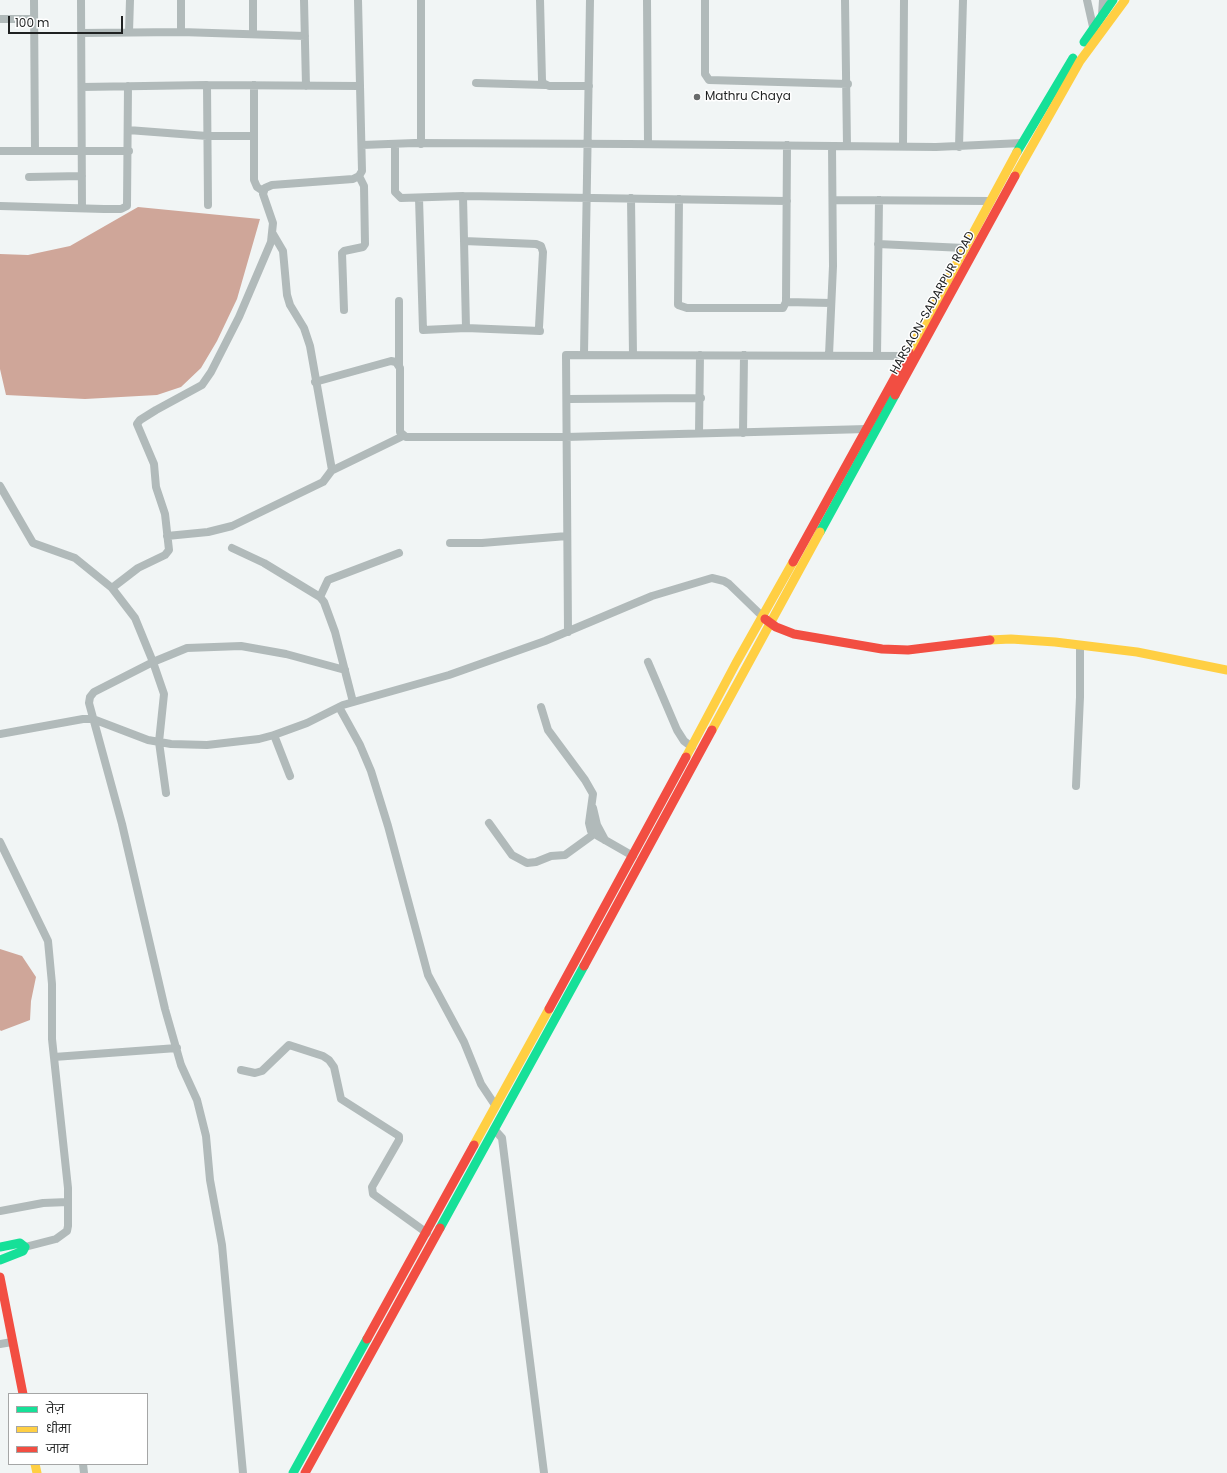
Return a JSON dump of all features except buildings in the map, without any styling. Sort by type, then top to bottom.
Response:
[{"type":"street","points":[[34,0],[35,151]]},
{"type":"street","points":[[81,0],[83,151],[82,208]]},
{"type":"street","points":[[130,0],[130,32]]},
{"type":"street","points":[[181,0],[181,32]]},
{"type":"street","points":[[253,0],[253,34]]},
{"type":"street","points":[[304,0],[306,86]]},
{"type":"street","points":[[344,310],[342,254],[344,251],[363,247],[365,244],[364,186],[359,176],[362,163],[362,145],[359,86],[358,0]]},
{"type":"street","points":[[420,0],[420,144]]},
{"type":"street","points":[[540,0],[542,80],[545,85]]},
{"type":"street","points":[[584,354],[588,198],[590,0]]},
{"type":"street","points":[[647,0],[648,144]]},
{"type":"street","points":[[705,0],[705,74],[709,80],[848,84]]},
{"type":"street","points":[[845,0],[848,84],[847,146]]},
{"type":"street","points":[[903,146],[904,0]]},
{"type":"street","points":[[959,147],[963,0]]},
{"type":"street","points":[[1088,0],[1096,38]]},
{"type":"street","points":[[1102,0],[1104,28]]},
{"type":"street","name":"HARSAON-SADARPUR ROAD","points":[[293,1473],[427,1233],[495,1105],[633,856],[762,616],[867,429],[1022,143],[1053,89],[1113,0]]},
{"type":"street","name":"HARSAON-SADARPUR ROAD","points":[[305,1473],[674,803],[1046,119],[1080,61],[1125,0]]},
{"type":"street","points":[[0,19],[33,19]]},
{"type":"street","points":[[81,33],[181,32],[305,36]]},
{"type":"street","points":[[476,83],[589,86]]},
{"type":"street","points":[[82,87],[207,85],[359,86]]},
{"type":"street","points":[[207,85],[208,205]]},
{"type":"street","points":[[112,588],[138,568],[168,553],[169,548],[165,514],[156,488],[154,464],[138,427],[138,422],[156,410],[194,390],[206,380],[239,317],[268,252],[273,234],[272,215],[263,191],[257,187],[254,180],[254,85]]},
{"type":"street","points":[[0,206],[121,209],[127,206],[129,151],[128,86]]},
{"type":"street","points":[[128,130],[207,136],[253,136]]},
{"type":"street","points":[[362,145],[648,144],[959,147],[1022,143]]},
{"type":"street","points":[[395,144],[397,196],[402,198],[463,196],[787,201]]},
{"type":"street","points":[[679,199],[678,305],[687,308],[780,308],[785,306],[787,145]]},
{"type":"street","points":[[829,355],[833,200],[832,146]]},
{"type":"street","points":[[0,151],[129,151]]},
{"type":"street","points":[[29,177],[82,176]]},
{"type":"street","points":[[263,191],[264,188],[272,185],[336,182],[353,179],[359,176]]},
{"type":"street","points":[[463,196],[466,328]]},
{"type":"street","points":[[419,198],[423,330],[466,328],[539,329],[541,246],[536,244],[464,241]]},
{"type":"street","points":[[631,198],[633,355]]},
{"type":"street","points":[[833,200],[990,201]]},
{"type":"street","points":[[877,356],[878,200]]},
{"type":"street","points":[[167,536],[226,529],[324,482],[331,472],[332,466],[315,382],[310,346],[304,328],[290,305],[287,295],[283,251],[273,234]]},
{"type":"street","points":[[878,244],[964,248]]},
{"type":"street","points":[[399,300],[400,432],[403,436]]},
{"type":"street","points":[[786,302],[831,303]]},
{"type":"street","points":[[568,632],[566,437],[568,399],[565,356],[570,354],[584,354],[906,356]]},
{"type":"street","points":[[699,434],[701,398],[700,355]]},
{"type":"street","points":[[744,355],[744,433]]},
{"type":"street","points":[[315,382],[391,361],[395,361],[399,365]]},
{"type":"street","points":[[568,399],[701,398]]},
{"type":"street","points":[[331,472],[403,436],[566,437],[867,429]]},
{"type":"street","points":[[0,486],[32,543],[75,558],[112,588],[135,618],[164,694],[159,742],[166,792]]},
{"type":"street","points":[[450,543],[482,543],[567,536]]},
{"type":"street","points":[[232,548],[264,563],[320,597],[324,602],[335,632],[353,702]]},
{"type":"street","points":[[320,597],[328,580],[399,553]]},
{"type":"street","points":[[0,734],[83,719],[93,719],[140,738],[159,742],[207,745],[274,736],[307,723],[339,707],[448,675],[568,632],[652,596],[712,578],[724,580],[770,624],[783,631],[794,634],[893,651],[982,640],[1011,639],[1137,652],[1227,670]]},
{"type":"street","points":[[243,1473],[223,1251],[210,1180],[208,1148],[197,1100],[186,1077],[165,1009],[122,824],[88,703],[92,694],[153,662],[187,648],[241,646],[286,654],[345,670]]},
{"type":"street","points":[[1076,786],[1080,697],[1080,646]]},
{"type":"street","points":[[648,662],[677,730],[684,741],[692,747]]},
{"type":"street","points":[[339,707],[360,745],[371,771],[390,833],[425,970],[436,994],[464,1042],[481,1084],[495,1105]]},
{"type":"street","points":[[541,708],[548,730],[590,787],[593,794],[589,823],[594,834],[633,856]]},
{"type":"street","points":[[274,736],[290,776]]},
{"type":"street","points":[[592,803],[597,825],[605,841]]},
{"type":"street","points":[[489,823],[509,852],[527,863],[567,854],[594,834]]},
{"type":"street","points":[[0,842],[48,941],[54,1057],[64,1147],[68,1202],[68,1226],[63,1236],[25,1247],[23,1251],[0,1260]]},
{"type":"street","points":[[241,1070],[252,1073],[262,1071],[289,1046],[323,1056],[330,1060],[334,1067],[341,1099],[400,1136],[372,1187],[373,1194],[427,1233]]},
{"type":"street","points":[[54,1057],[177,1048]]},
{"type":"street","points":[[483,1128],[493,1131],[502,1138],[544,1473]]},
{"type":"street","points":[[0,1211],[43,1203],[68,1202]]},
{"type":"street","points":[[0,1247],[20,1243],[25,1247]]},
{"type":"street","points":[[0,1277],[22,1393]]},
{"type":"street","points":[[0,1344],[12,1342]]},
{"type":"shaded area","points":[[138,207],[260,219],[237,299],[217,341],[201,368],[181,387],[157,395],[85,399],[6,395],[0,369],[0,254],[28,255],[70,246]]},
{"type":"shaded area","points":[[0,949],[22,956],[36,977],[31,1001],[30,1020],[1,1031],[0,1030]]},
{"type":"traffic: fast","points":[[1084,42],[1113,0]]},
{"type":"traffic: fast","points":[[1017,152],[1073,58]]},
{"type":"traffic: fast","points":[[820,532],[895,395]]},
{"type":"traffic: fast","points":[[440,1228],[584,966]]},
{"type":"traffic: fast","points":[[0,1247],[20,1243],[25,1247],[23,1251],[0,1260]]},
{"type":"traffic: fast","points":[[293,1473],[367,1339]]},
{"type":"traffic: slow","points":[[1015,176],[1080,61],[1125,0]]},
{"type":"traffic: slow","points":[[909,352],[1017,152]]},
{"type":"traffic: slow","points":[[712,730],[820,532]]},
{"type":"traffic: slow","points":[[686,757],[736,663],[793,562]]},
{"type":"traffic: slow","points":[[990,640],[1011,639],[1055,642],[1137,652],[1227,670]]},
{"type":"traffic: slow","points":[[474,1145],[549,1009]]},
{"type":"traffic: slow","points":[[35,1465],[37,1473]]},
{"type":"traffic: jam","points":[[895,395],[1015,176]]},
{"type":"traffic: jam","points":[[793,562],[909,352]]},
{"type":"traffic: jam","points":[[765,619],[776,627],[794,634],[882,649],[908,650],[990,640]]},
{"type":"traffic: jam","points":[[584,966],[712,730]]},
{"type":"traffic: jam","points":[[549,1009],[686,757]]},
{"type":"traffic: jam","points":[[367,1339],[474,1145]]},
{"type":"traffic: jam","points":[[305,1473],[440,1228]]},
{"type":"traffic: jam","points":[[0,1277],[23,1393]]},
{"type":"place","name":"Mathru Chaya","points":[[697,97]]}]
